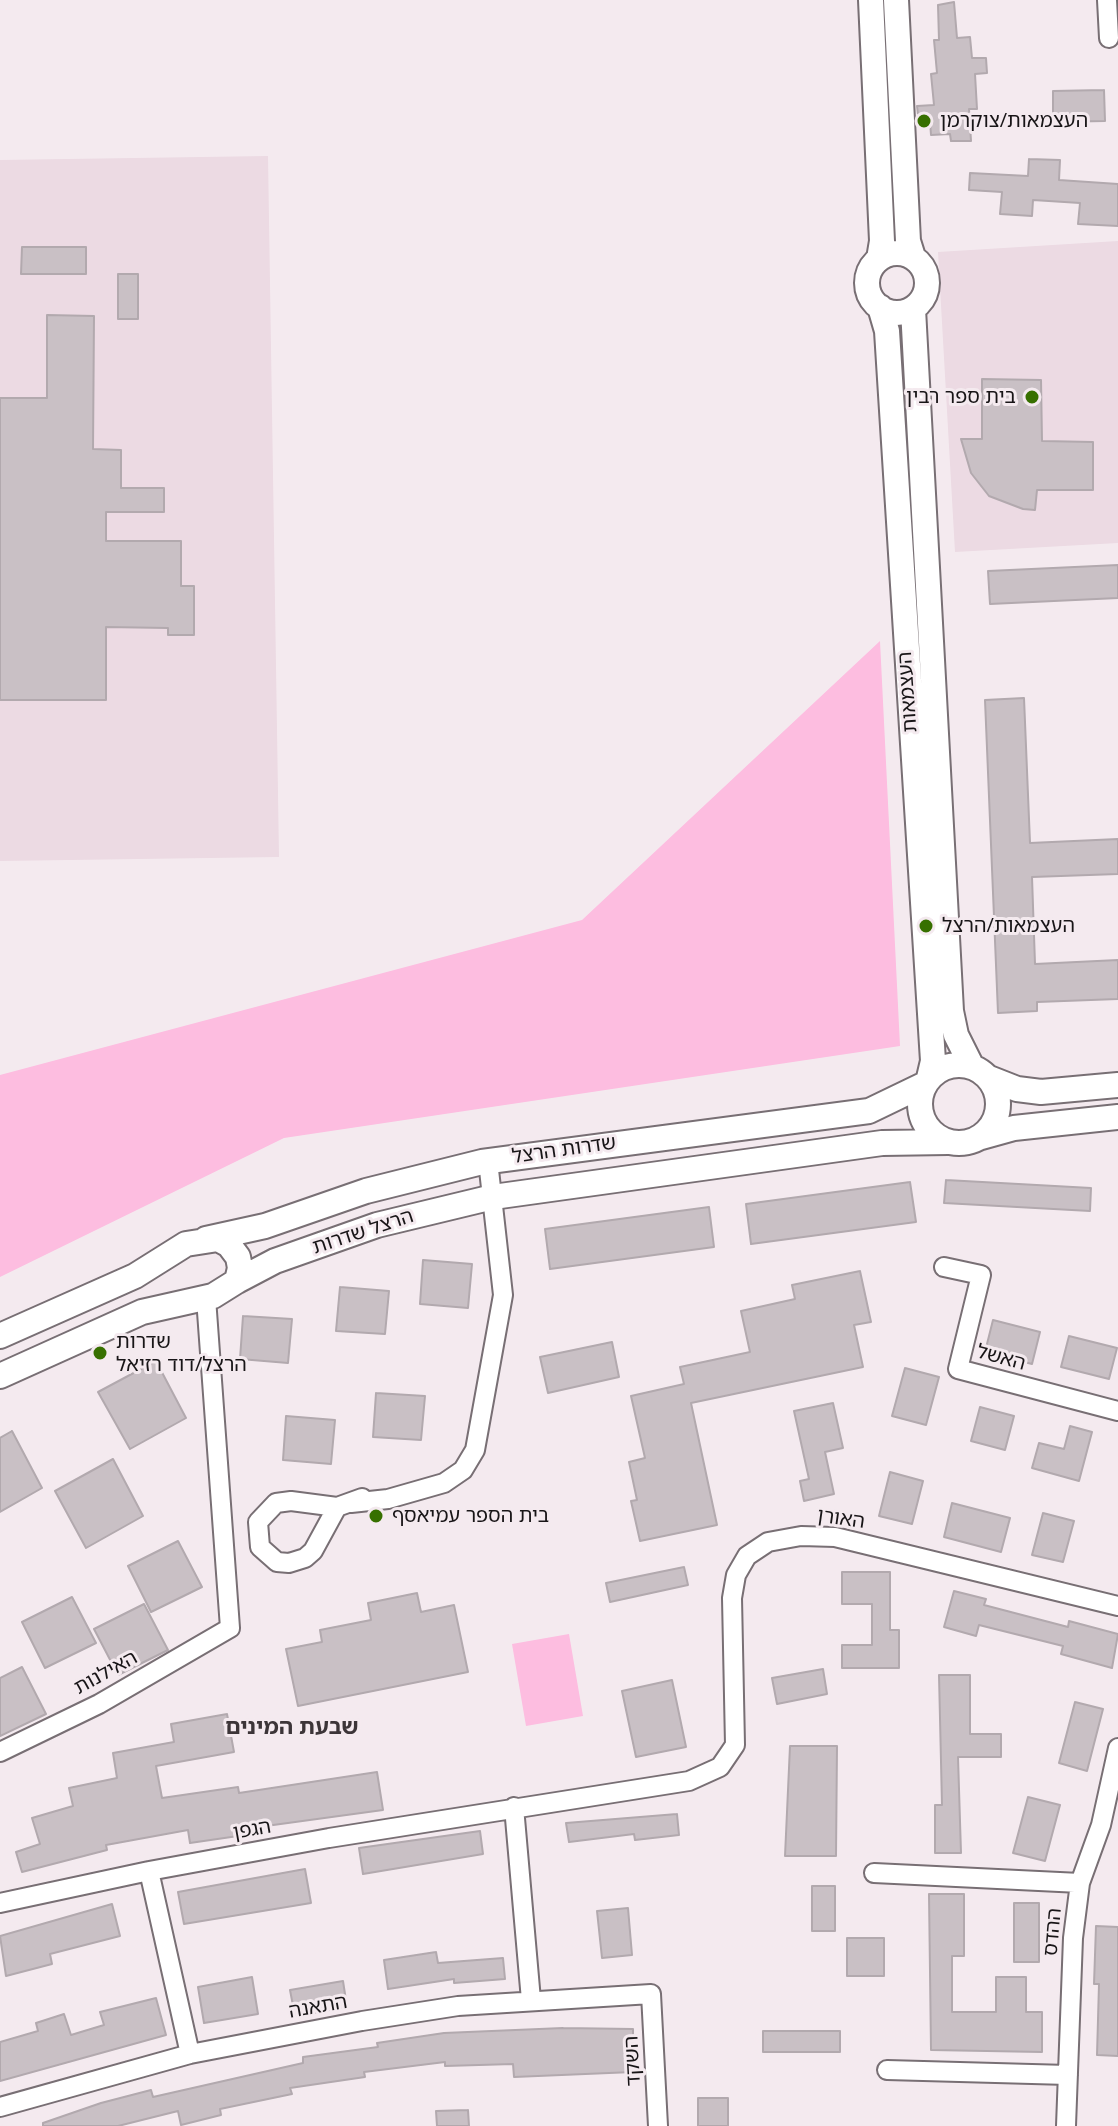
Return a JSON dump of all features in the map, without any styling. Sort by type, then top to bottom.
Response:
[{"type":"main road","points":[[871,0],[882,241],[879,259]]},
{"type":"main road","points":[[896,0],[908,241],[927,282],[926,292],[913,309],[893,313],[880,307],[867,286],[871,268],[879,259],[894,253],[913,257]]},
{"type":"main road","name":"העצמאות","points":[[880,307],[887,331],[933,1061],[927,1081]]},
{"type":"main road","name":"העצמאות","points":[[913,309],[951,1011],[956,1035],[980,1072]]},
{"type":"main road","points":[[1118,1085],[1041,1092],[1017,1089],[980,1072],[949,1066],[927,1081],[920,1106],[928,1128],[948,1142],[976,1139],[1014,1128],[1118,1117]]},
{"type":"main road","points":[[976,1139],[986,1132],[998,1112],[995,1088],[980,1072]]},
{"type":"main road","name":"שדרות הרצל","points":[[206,1239],[265,1226],[407,1179],[488,1161],[869,1111],[927,1081]]},
{"type":"main road","name":"שדרות הרצל","points":[[493,1197],[882,1143],[948,1142]]},
{"type":"main road","name":"הרצל שדרות","points":[[237,1281],[327,1241],[429,1211],[493,1197]]},
{"type":"main road","points":[[0,1336],[135,1276],[186,1244],[218,1239],[229,1245],[240,1268],[237,1281],[195,1300],[142,1312],[0,1376]]},
{"type":"main road","points":[[167,1257],[160,1270],[172,1297],[195,1300]]},
{"type":"street","points":[[1107,0],[1109,38]]},
{"type":"street","points":[[344,1505],[305,1558],[294,1563],[277,1562],[260,1547],[256,1532],[258,1522],[276,1503],[291,1501],[344,1505],[448,1470],[472,1456],[503,1295],[488,1161]]},
{"type":"street","name":"האשל","points":[[944,1267],[981,1275],[958,1369],[1118,1411]]},
{"type":"street","name":"האילנות","points":[[0,1752],[99,1704],[230,1628],[195,1300]]},
{"type":"street","name":"האורן","points":[[735,1745],[732,1598],[736,1575],[747,1556],[768,1542],[801,1536],[835,1537],[1118,1606]]},
{"type":"street","name":"הגפן","points":[[0,1903],[149,1871],[514,1807],[689,1781],[720,1767],[735,1745]]},
{"type":"street","name":"ההדס","points":[[1066,2126],[1073,1938],[1080,1883],[1109,1828],[1118,1748]]},
{"type":"street","points":[[514,1807],[531,2000]]},
{"type":"street","points":[[149,1871],[190,2054]]},
{"type":"street","points":[[874,1873],[1080,1883]]},
{"type":"street","name":"התאנה","points":[[0,2107],[190,2054],[362,2021],[458,2006],[651,1994]]},
{"type":"street","name":"השקד","points":[[651,1994],[658,2126]]},
{"type":"street","points":[[887,2070],[1068,2075]]},
{"type":"shaded area","points":[[268,156],[279,857],[0,861],[0,160]]},
{"type":"shaded area","name":"בית ספר רבין","points":[[1118,241],[1118,543],[955,552],[938,252]]},
{"type":"shaded area","points":[[880,641],[900,1046],[284,1138],[0,1277],[0,1075],[582,920]]},
{"type":"shaded area","points":[[569,1634],[583,1716],[526,1726],[512,1644]]},
{"type":"building","points":[[954,2],[957,38],[970,37],[972,58],[986,58],[987,73],[975,74],[977,109],[969,109],[971,141],[951,141],[950,134],[931,135],[930,121],[919,123],[917,106],[934,105],[931,74],[937,73],[934,40],[939,40],[938,5]]},
{"type":"building","points":[[1104,90],[1105,121],[1053,122],[1053,91]]},
{"type":"building","points":[[1029,159],[1060,160],[1059,180],[1118,184],[1118,226],[1078,224],[1080,203],[1033,200],[1032,216],[1000,214],[1002,192],[969,190],[970,173],[1028,176]]},
{"type":"building","points":[[22,247],[86,247],[86,274],[21,274]]},
{"type":"building","points":[[118,274],[138,274],[138,319],[118,319]]},
{"type":"building","points":[[47,315],[94,316],[93,449],[121,450],[121,488],[164,488],[164,512],[106,512],[106,541],[181,541],[181,586],[194,586],[194,635],[168,635],[168,628],[106,627],[106,700],[0,700],[0,398],[47,398]]},
{"type":"building","points":[[982,379],[1041,380],[1042,441],[1093,442],[1093,490],[1037,490],[1035,510],[1023,509],[989,496],[971,473],[961,439],[982,439]]},
{"type":"building","points":[[1118,565],[1118,598],[990,604],[988,571]]},
{"type":"building","points":[[1024,698],[1030,843],[1118,839],[1118,874],[1032,877],[1035,964],[1118,960],[1118,999],[1037,1002],[1037,1011],[998,1013],[985,700]]},
{"type":"building","points":[[946,1180],[1091,1188],[1090,1211],[944,1203]]},
{"type":"building","points":[[910,1182],[916,1222],[751,1244],[746,1204]]},
{"type":"building","points":[[709,1207],[714,1247],[550,1269],[545,1229]]},
{"type":"building","points":[[423,1260],[472,1264],[468,1308],[420,1304]]},
{"type":"building","points":[[860,1271],[871,1322],[854,1325],[863,1367],[691,1403],[717,1525],[640,1541],[631,1501],[637,1500],[629,1462],[645,1458],[631,1396],[684,1384],[680,1367],[750,1352],[741,1311],[795,1299],[792,1285]]},
{"type":"building","points":[[340,1287],[389,1291],[385,1334],[336,1331]]},
{"type":"building","points":[[243,1316],[292,1319],[288,1363],[240,1359]]},
{"type":"building","points":[[993,1320],[1040,1332],[1032,1364],[985,1352]]},
{"type":"building","points":[[1069,1336],[1117,1348],[1109,1379],[1061,1367]]},
{"type":"building","points":[[612,1342],[619,1377],[548,1393],[540,1357]]},
{"type":"building","points":[[156,1361],[186,1418],[130,1449],[98,1392]]},
{"type":"building","points":[[905,1368],[939,1377],[926,1425],[892,1416]]},
{"type":"building","points":[[376,1393],[425,1396],[421,1440],[373,1437]]},
{"type":"building","points":[[833,1403],[843,1448],[825,1452],[834,1494],[804,1501],[800,1481],[809,1479],[794,1411]]},
{"type":"building","points":[[980,1407],[1014,1416],[1005,1450],[971,1441]]},
{"type":"building","points":[[286,1416],[335,1420],[331,1464],[283,1460]]},
{"type":"building","points":[[1070,1426],[1092,1432],[1079,1481],[1032,1468],[1039,1443],[1064,1449]]},
{"type":"building","points":[[12,1431],[42,1488],[0,1512],[0,1438]]},
{"type":"building","points":[[113,1459],[143,1516],[86,1548],[55,1491]]},
{"type":"building","points":[[890,1472],[923,1481],[912,1524],[879,1516]]},
{"type":"building","points":[[952,1503],[1010,1518],[1001,1552],[944,1537]]},
{"type":"building","points":[[1043,1513],[1074,1521],[1063,1562],[1032,1555]]},
{"type":"building","points":[[178,1541],[202,1587],[151,1612],[128,1566]]},
{"type":"building","points":[[684,1567],[688,1585],[610,1602],[606,1583]]},
{"type":"building","points":[[842,1572],[890,1572],[890,1630],[899,1630],[899,1668],[842,1668],[842,1645],[872,1645],[872,1604],[842,1604]]},
{"type":"building","points":[[954,1591],[986,1599],[984,1605],[1068,1627],[1069,1621],[1118,1634],[1112,1668],[1061,1654],[1063,1646],[979,1625],[976,1636],[944,1627]]},
{"type":"building","points":[[417,1593],[421,1612],[454,1605],[468,1672],[298,1706],[286,1649],[322,1642],[320,1630],[371,1620],[368,1603]]},
{"type":"building","points":[[72,1597],[96,1643],[45,1668],[22,1622]]},
{"type":"building","points":[[144,1604],[168,1650],[118,1675],[94,1629]]},
{"type":"building","points":[[22,1667],[46,1714],[0,1736],[0,1678]]},
{"type":"building","points":[[823,1669],[827,1694],[777,1704],[772,1678]]},
{"type":"building","points":[[939,1675],[970,1675],[970,1734],[1001,1734],[1001,1757],[958,1757],[961,1853],[935,1853],[935,1805],[942,1805]]},
{"type":"building","points":[[672,1680],[686,1747],[636,1757],[622,1691]]},
{"type":"building","points":[[1075,1702],[1103,1709],[1087,1771],[1059,1763]]},
{"type":"building","points":[[227,1714],[234,1752],[156,1766],[162,1798],[238,1787],[239,1793],[377,1772],[383,1810],[244,1829],[245,1835],[190,1843],[188,1830],[106,1845],[107,1850],[22,1872],[16,1852],[40,1844],[32,1818],[73,1806],[69,1788],[117,1778],[113,1753],[174,1742],[171,1724]]},
{"type":"building","points":[[790,1746],[837,1746],[836,1856],[785,1856]]},
{"type":"building","points":[[1028,1797],[1060,1805],[1045,1861],[1013,1853]]},
{"type":"building","points":[[677,1814],[679,1835],[635,1840],[634,1834],[569,1842],[566,1823]]},
{"type":"building","points":[[480,1831],[483,1854],[363,1874],[359,1848]]},
{"type":"building","points":[[305,1869],[311,1903],[184,1924],[178,1892]]},
{"type":"building","points":[[812,1886],[835,1886],[835,1931],[812,1931]]},
{"type":"building","points":[[929,1894],[964,1894],[964,1956],[952,1956],[952,2012],[996,2012],[996,1977],[1026,1977],[1026,2012],[1042,2012],[1042,2052],[931,2050]]},
{"type":"building","points":[[1014,1903],[1039,1903],[1039,1962],[1014,1962]]},
{"type":"building","points":[[112,1904],[120,1936],[50,1954],[52,1964],[6,1976],[0,1936]]},
{"type":"building","points":[[628,1908],[632,1955],[602,1958],[597,1911]]},
{"type":"building","points":[[1096,1926],[1118,1927],[1118,2056],[1097,2055],[1099,1984],[1094,1984]]},
{"type":"building","points":[[847,1938],[884,1938],[884,1976],[847,1976]]},
{"type":"building","points":[[436,1952],[438,1963],[503,1958],[505,1979],[454,1983],[454,1979],[388,1989],[384,1960]]},
{"type":"building","points":[[252,1977],[258,2014],[204,2023],[198,1987]]},
{"type":"building","points":[[343,1981],[347,2007],[295,2016],[290,1990]]},
{"type":"building","points":[[156,1998],[166,2035],[0,2081],[0,2042],[38,2031],[36,2023],[64,2014],[71,2035],[104,2025],[100,2012]]},
{"type":"building","points":[[563,2028],[633,2029],[633,2072],[514,2077],[513,2064],[445,2066],[445,2062],[364,2072],[365,2077],[290,2088],[292,2094],[220,2109],[221,2115],[181,2125],[178,2111],[118,2126],[43,2126],[43,2123],[101,2103],[151,2090],[153,2097],[303,2063],[303,2057],[378,2047],[377,2043],[444,2033]]},
{"type":"building","points":[[763,2031],[840,2031],[840,2052],[763,2052]]},
{"type":"building","points":[[698,2098],[728,2098],[728,2126],[698,2126]]},
{"type":"building","points":[[468,2110],[469,2126],[437,2126],[436,2111]]},
{"type":"place","name":"העצמאות/צוקרמן","points":[[924,121]]},
{"type":"place","name":"בית ספר רבין","points":[[1032,397]]},
{"type":"place","name":"העצמאות/הרצל","points":[[926,926]]},
{"type":"place","name":"שדרות הרצל/דוד רזיאל","points":[[100,1353]]},
{"type":"place","name":"בית הספר עמיאסף","points":[[376,1516]]},
{"type":"district","name":"שבעת המינים","points":[[292,1728]]}]
